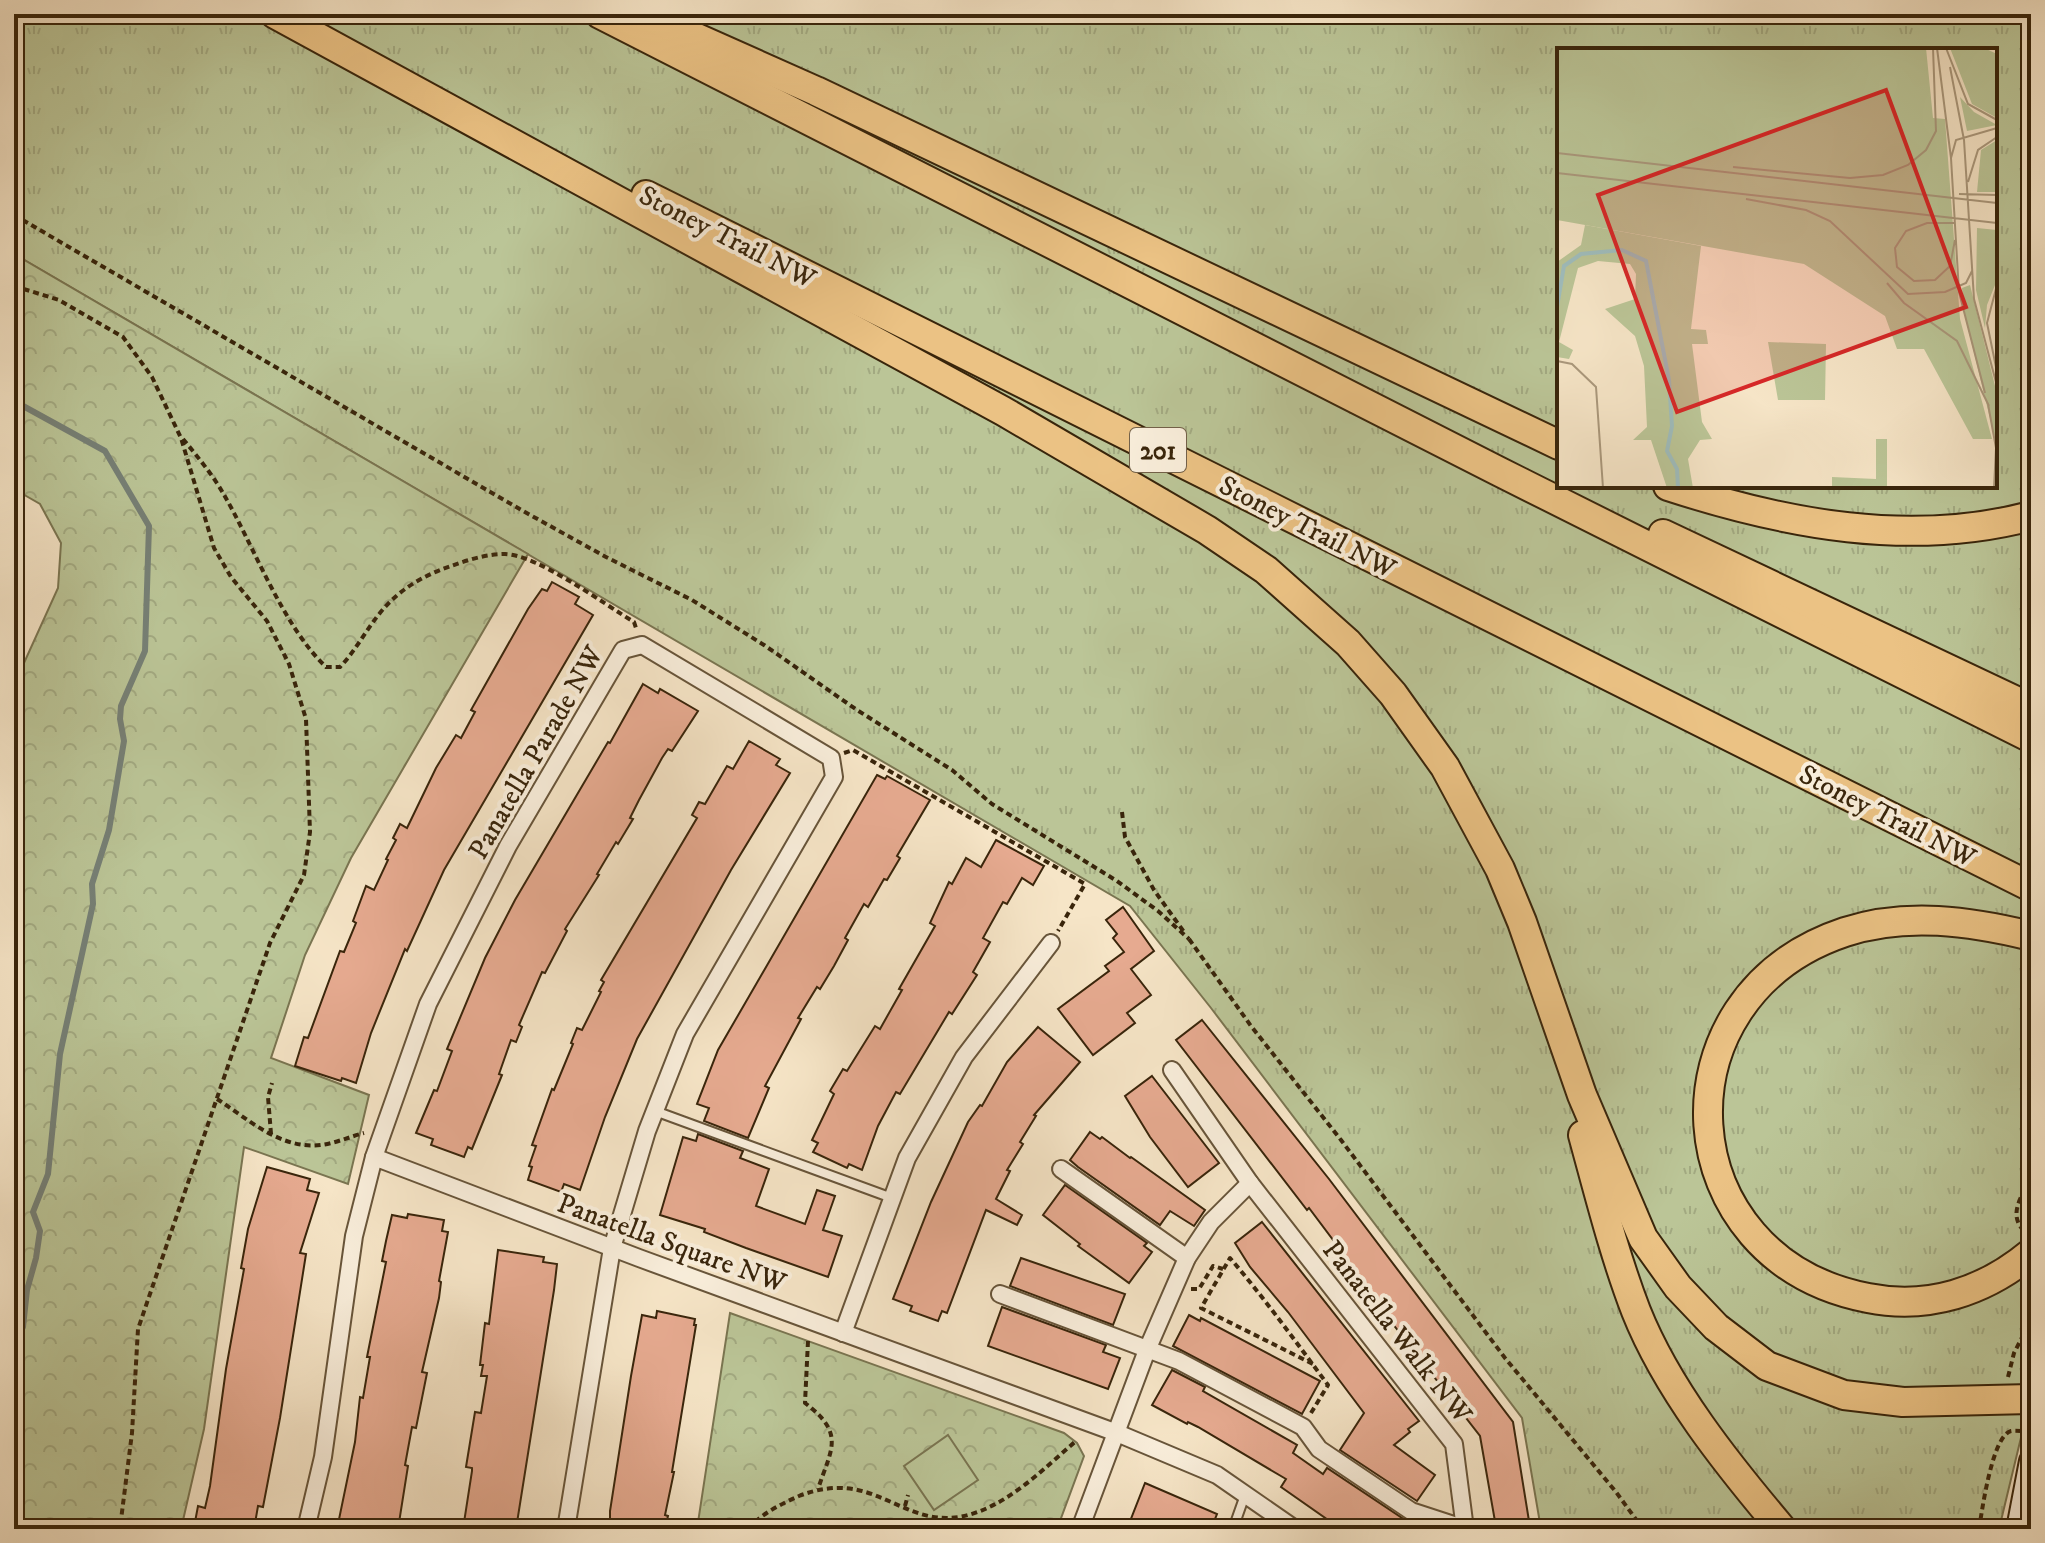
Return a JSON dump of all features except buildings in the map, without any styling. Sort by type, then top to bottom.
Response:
[{"type":"highway","points":[[275,14],[1003,411],[1207,530],[1266,570],[1348,643],[1393,694],[1445,767],[1500,869],[1522,922],[1582,1095],[1643,1238],[1678,1287],[1716,1327],[1767,1366],[1844,1395],[1919,1402],[2031,1399]]},
{"type":"highway","name":"Stoney Trail NW","points":[[284,14],[2031,887]]},
{"type":"highway","points":[[600,14],[2031,738]]},
{"type":"highway","points":[[643,14],[816,91],[1557,444]]},
{"type":"highway","points":[[1500,472],[1680,541],[2031,708]]},
{"type":"highway","points":[[1675,488],[1774,516],[1881,531],[1970,527],[2031,516]]},
{"type":"highway","points":[[2029,1243],[1999,1278],[1940,1299],[1890,1303],[1823,1286],[1780,1259],[1749,1229],[1725,1191],[1708,1134],[1708,1096],[1713,1065],[1723,1035],[1755,988],[1796,955],[1821,941],[1848,931],[1911,920],[1992,927],[2031,936]]},
{"type":"highway","points":[[1582,1095],[1577,1113],[1636,1311],[1669,1378],[1755,1498],[1782,1529]]},
{"type":"main road","points":[[2018,1529],[2031,1461]]},
{"type":"street","name":"Panatella Parade NW","points":[[374,1157],[428,1004],[508,846],[623,650],[642,645],[831,758]]},
{"type":"street","points":[[566,1529],[612,1248],[655,1111],[685,1034],[834,777],[831,758]]},
{"type":"street","points":[[843,1333],[907,1158],[964,1057],[1051,943]]},
{"type":"street","name":"Panatella Walk NW","points":[[1000,1294],[1179,1361],[1303,1427],[1319,1449],[1411,1511],[1464,1528],[1454,1444],[1250,1183],[1172,1070]]},
{"type":"street","points":[[306,1529],[323,1457],[354,1236],[374,1157]]},
{"type":"street","name":"Panatella Square NW","points":[[374,1157],[612,1248],[1117,1433],[1217,1475],[1295,1529]]},
{"type":"street","points":[[1061,1169],[1187,1258]]},
{"type":"street","points":[[1080,1529],[1147,1350],[1187,1258],[1211,1222],[1250,1183]]},
{"type":"lane","points":[[655,1111],[893,1198]]},
{"type":"lane","points":[[1233,1529],[1245,1495]]},
{"type":"path","points":[[14,215],[523,511],[692,600],[952,770],[992,804],[1117,881],[1189,939]]},
{"type":"path","points":[[14,286],[59,300],[123,337],[152,377],[181,438],[214,548],[231,577],[267,621],[289,664],[306,719],[310,832],[304,875],[270,943],[138,1329],[132,1433],[121,1520],[117,1529]]},
{"type":"path","points":[[181,438],[222,490],[259,564],[305,643],[326,667],[340,667],[371,621],[408,586],[463,562],[507,554],[533,561],[634,622],[642,645]]},
{"type":"path","points":[[831,758],[853,750],[1085,884],[1051,943]]},
{"type":"path","points":[[1122,812],[1125,837],[1154,890],[1251,1026],[1496,1346],[1643,1529]]},
{"type":"path","points":[[271,1134],[268,1097],[272,1083]]},
{"type":"path","points":[[217,1099],[271,1134],[295,1145],[343,1141],[367,1132]]},
{"type":"path","points":[[2029,1243],[2019,1225],[2016,1211],[2020,1196],[2031,1180]]},
{"type":"path","points":[[1312,1412],[1328,1385],[1313,1364],[1230,1258],[1201,1308],[1313,1364]]},
{"type":"path","points":[[1191,1289],[1199,1289],[1213,1266],[1223,1269]]},
{"type":"path","points":[[2008,1380],[2012,1358],[2031,1320]]},
{"type":"path","points":[[808,1341],[805,1403],[818,1412],[830,1429],[833,1449],[818,1489]]},
{"type":"path","points":[[1979,1529],[1992,1465],[2002,1438],[2011,1431],[2031,1431]]},
{"type":"path","points":[[748,1529],[781,1504],[818,1489],[847,1487],[877,1495],[930,1517],[958,1517],[983,1510],[1019,1489],[1076,1441]]},
{"type":"path","points":[[905,1506],[908,1495]]},
{"type":"green space","points":[[14,14],[2031,14],[2031,1396],[1999,1529],[1541,1529],[1522,1418],[1130,906],[14,254]]},
{"type":"green space","points":[[14,254],[528,554],[351,858],[305,955],[271,1058],[369,1095],[348,1184],[244,1147],[204,1429],[181,1529],[14,1529],[14,685],[58,588],[61,543],[40,504],[14,489]]},
{"type":"green space","points":[[730,1313],[1064,1433],[1077,1443],[1084,1456],[1057,1529],[697,1529]]},
{"type":"green space","points":[[948,1435],[978,1480],[934,1510],[904,1466]]},
{"type":"waterway","points":[[14,401],[105,451],[149,526],[145,651],[121,706],[124,741],[109,830],[92,884],[93,904],[60,1054],[48,1174],[33,1212],[40,1231],[36,1258],[27,1290],[23,1327],[14,1345]]}]
